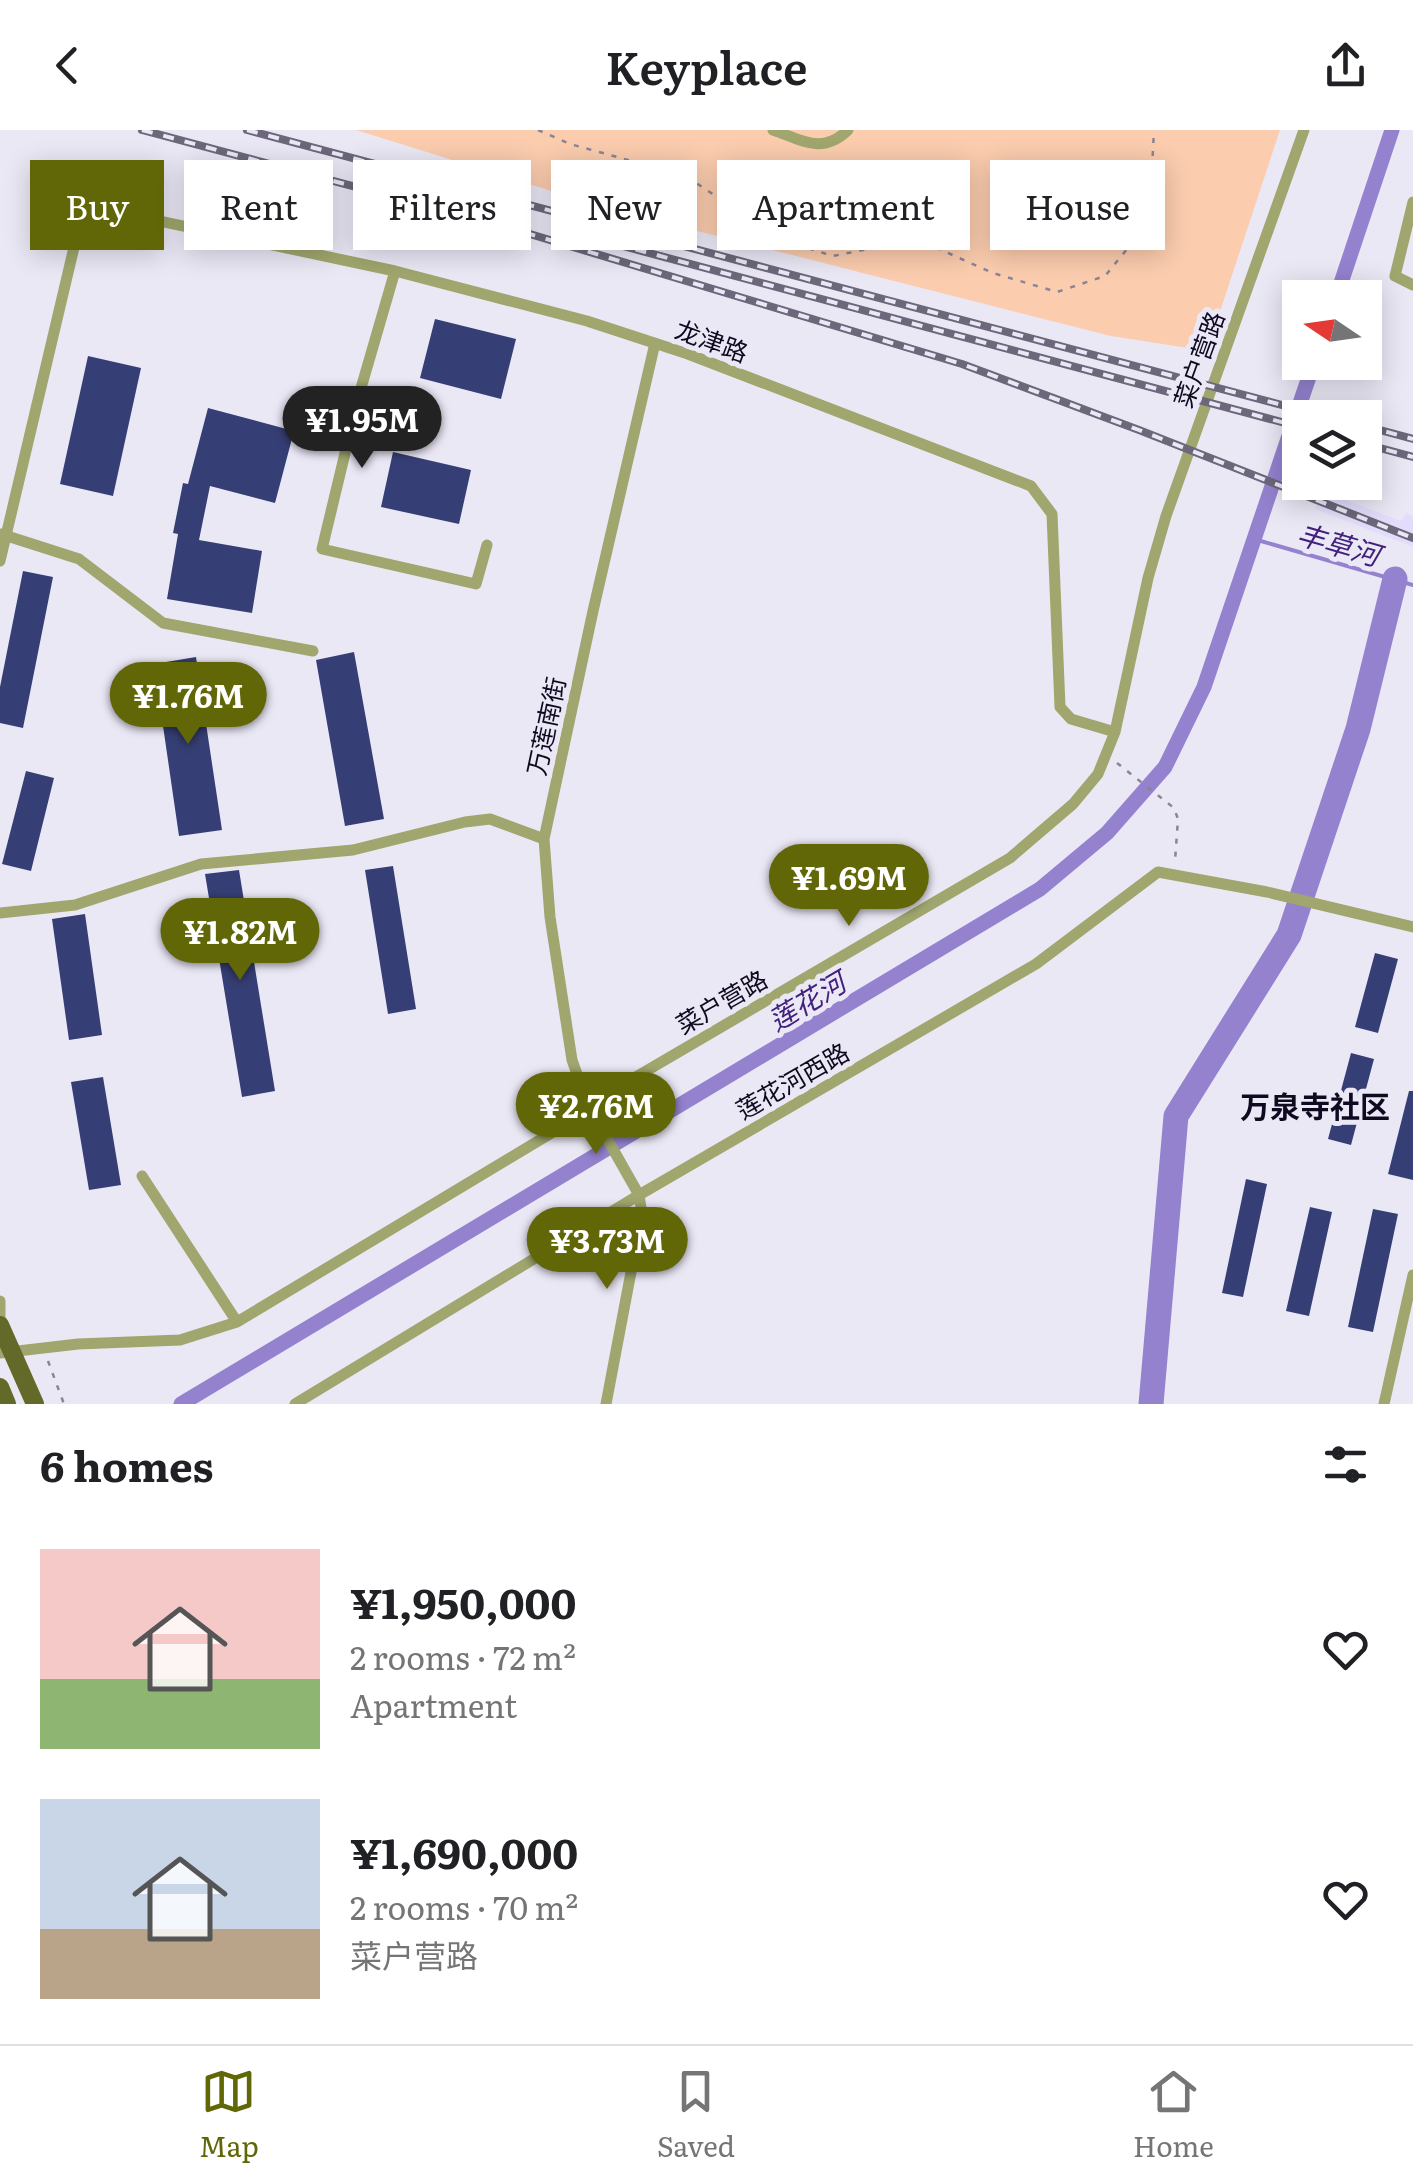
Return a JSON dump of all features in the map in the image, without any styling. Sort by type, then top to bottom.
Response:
[{"type":"main road","points":[[0,1326],[6,1352],[35,1404]]},
{"type":"main road","points":[[0,1386],[7,1404]]},
{"type":"street","points":[[773,130],[814,144],[834,143],[848,130]]},
{"type":"street","name":"菜户营路","points":[[6,1352],[180,1340],[236,1322],[558,1129],[588,1105],[1010,858],[1073,804],[1107,757],[1166,516],[1304,130]]},
{"type":"street","points":[[1413,202],[1395,276],[1413,285]]},
{"type":"street","name":"龙津路","points":[[3,535],[84,204],[394,271],[587,321],[656,343],[1031,486],[1052,514],[1060,707],[1071,719],[1114,732]]},
{"type":"street","points":[[394,271],[359,394],[322,549],[476,584],[487,546]]},
{"type":"street","name":"万莲南街","points":[[639,1195],[588,1105],[572,1060],[550,917],[544,839],[656,343]]},
{"type":"street","points":[[0,561],[3,535],[79,559],[163,622],[313,652]]},
{"type":"street","points":[[0,913],[74,905],[202,864],[368,847],[490,818],[544,839]]},
{"type":"street","name":"莲花河西路","points":[[295,1404],[639,1195],[1036,964],[1158,872],[1174,872]]},
{"type":"street","points":[[1174,872],[1413,926]]},
{"type":"street","points":[[142,1176],[236,1322]]},
{"type":"street","points":[[606,1404],[639,1238],[639,1195]]},
{"type":"street","points":[[1384,1404],[1413,1275]]},
{"type":"street","points":[[0,1301],[0,1326]]},
{"type":"path","points":[[538,130],[570,144],[686,176],[778,240],[834,256],[894,244],[930,245],[994,273],[1058,292],[1105,276],[1132,243],[1152,169],[1154,130]]},
{"type":"path","points":[[1107,757],[1174,808],[1178,819],[1174,872]]},
{"type":"path","points":[[43,1347],[64,1404]]},
{"type":"shaded area","points":[[356,130],[1280,130],[1207,351],[1111,336],[772,250],[970,250],[970,160],[717,160],[717,236],[697,231],[697,160],[551,160],[551,191],[531,185],[531,160],[452,160]]},
{"type":"shaded area","points":[[1318,500],[1346,500],[1401,521],[1406,513],[1413,516],[1413,547],[1315,509]]},
{"type":"building","points":[[435,319],[516,339],[501,399],[420,378]]},
{"type":"building","points":[[88,356],[141,368],[113,496],[60,484]]},
{"type":"building","points":[[208,408],[294,431],[275,503],[210,486],[199,540],[262,551],[252,613],[167,599],[178,534],[173,533],[183,483],[188,484]]},
{"type":"building","points":[[393,452],[471,470],[459,524],[381,507]]},
{"type":"building","points":[[23,571],[53,577],[23,728],[0,723],[0,687]]},
{"type":"building","points":[[354,652],[384,819],[345,826],[316,660]]},
{"type":"building","points":[[196,657],[222,830],[179,836],[154,664]]},
{"type":"building","points":[[26,771],[54,778],[31,871],[2,864]]},
{"type":"building","points":[[393,866],[416,1009],[388,1014],[365,870]]},
{"type":"building","points":[[239,870],[275,1091],[242,1097],[205,874]]},
{"type":"building","points":[[85,914],[102,1035],[69,1040],[52,919]]},
{"type":"building","points":[[1375,953],[1398,959],[1378,1033],[1355,1027]]},
{"type":"building","points":[[1351,1053],[1374,1059],[1351,1145],[1328,1139]]},
{"type":"building","points":[[103,1077],[121,1185],[89,1190],[71,1082]]},
{"type":"building","points":[[1409,1091],[1413,1091],[1413,1180],[1388,1174]]},
{"type":"building","points":[[1246,1179],[1267,1184],[1243,1297],[1222,1293]]},
{"type":"building","points":[[1310,1207],[1332,1212],[1309,1316],[1286,1311]]},
{"type":"building","points":[[1373,1209],[1398,1214],[1373,1332],[1348,1327]]},
{"type":"waterway","name":"莲花河","points":[[1342,280],[1392,130]]},
{"type":"waterway","name":"莲花河","points":[[181,1404],[1040,889],[1107,833],[1165,767],[1204,687],[1308,380]]},
{"type":"waterway","name":"丰草河","points":[[1254,539],[1413,585]]},
{"type":"waterway","points":[[1151,1404],[1176,1116],[1289,935],[1358,729],[1395,579]]},
{"type":"railway","points":[[142,130],[510,228],[962,364],[1413,538]]},
{"type":"railway","points":[[247,130],[1282,405]]},
{"type":"railway","points":[[638,250],[1282,422]]},
{"type":"railway","points":[[1382,431],[1413,439]]},
{"type":"railway","points":[[1382,449],[1413,457]]},
{"type":"district","name":"万泉寺社区","points":[[1315,1105]]}]
